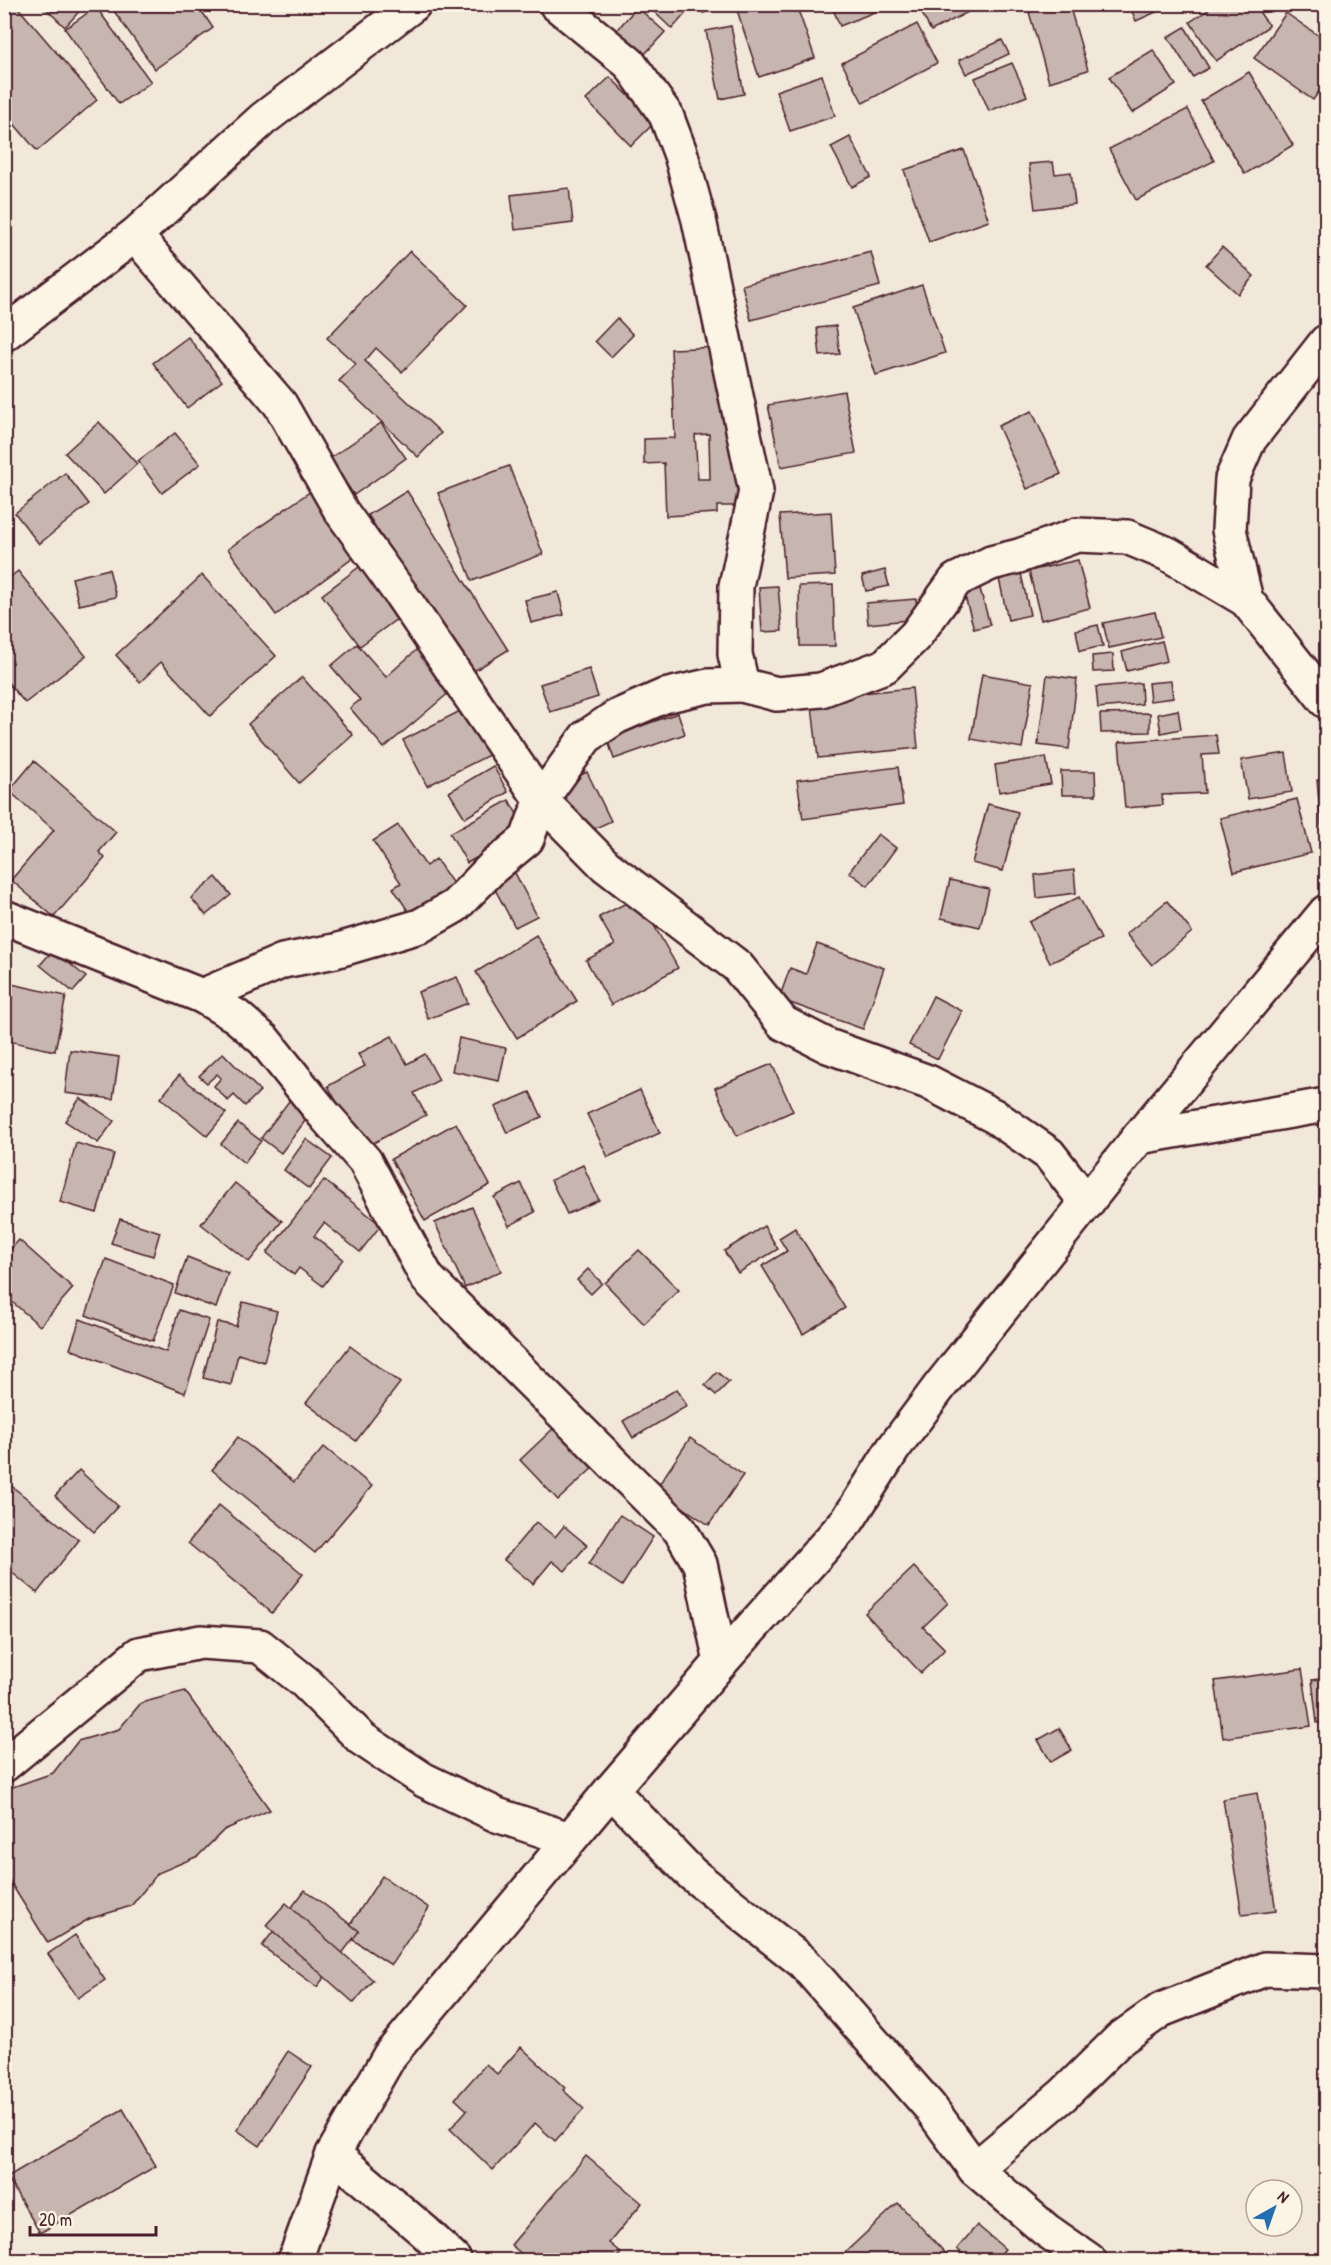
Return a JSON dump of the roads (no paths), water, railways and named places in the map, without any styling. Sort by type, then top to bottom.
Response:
[{"type":"street","points":[[4,334],[135,235],[263,119],[414,4]]},
{"type":"street","points":[[556,4],[629,63],[666,115],[681,155],[699,219],[756,491],[736,586],[735,654],[742,685]]},
{"type":"street","points":[[135,235],[280,404],[341,511],[400,593],[541,800],[606,866],[736,966],[783,1023],[828,1046],[928,1082],[994,1116],[1049,1154],[1087,1203]]},
{"type":"street","points":[[1246,600],[1229,530],[1232,478],[1249,440],[1326,342]]},
{"type":"street","points":[[202,996],[283,962],[335,951],[420,926],[455,906],[494,867],[527,839],[541,800],[586,738],[616,717],[664,696],[708,686],[742,685],[777,694],[820,690],[885,666],[916,635],[956,580],[991,563],[1077,535],[1127,537],[1168,554],[1246,600],[1326,701]]},
{"type":"street","points":[[295,2260],[333,2154],[390,2055],[610,1790],[848,1520],[893,1449],[933,1395],[1138,1137],[1326,912]]},
{"type":"street","points":[[4,917],[202,996],[236,1016],[264,1040],[364,1161],[427,1278],[680,1530],[700,1564],[721,1662]]},
{"type":"street","points":[[1138,1137],[1326,1105]]},
{"type":"street","points":[[4,1765],[139,1654],[201,1642],[261,1646],[305,1682],[362,1738],[424,1780],[497,1815],[569,1839]]},
{"type":"street","points":[[610,1790],[692,1874],[803,1962],[929,2106],[975,2169],[1046,2230],[1089,2260]]},
{"type":"street","points":[[975,2169],[1063,2095],[1120,2039],[1161,2010],[1265,1969],[1326,1971]]},
{"type":"street","points":[[333,2154],[454,2260]]}]
